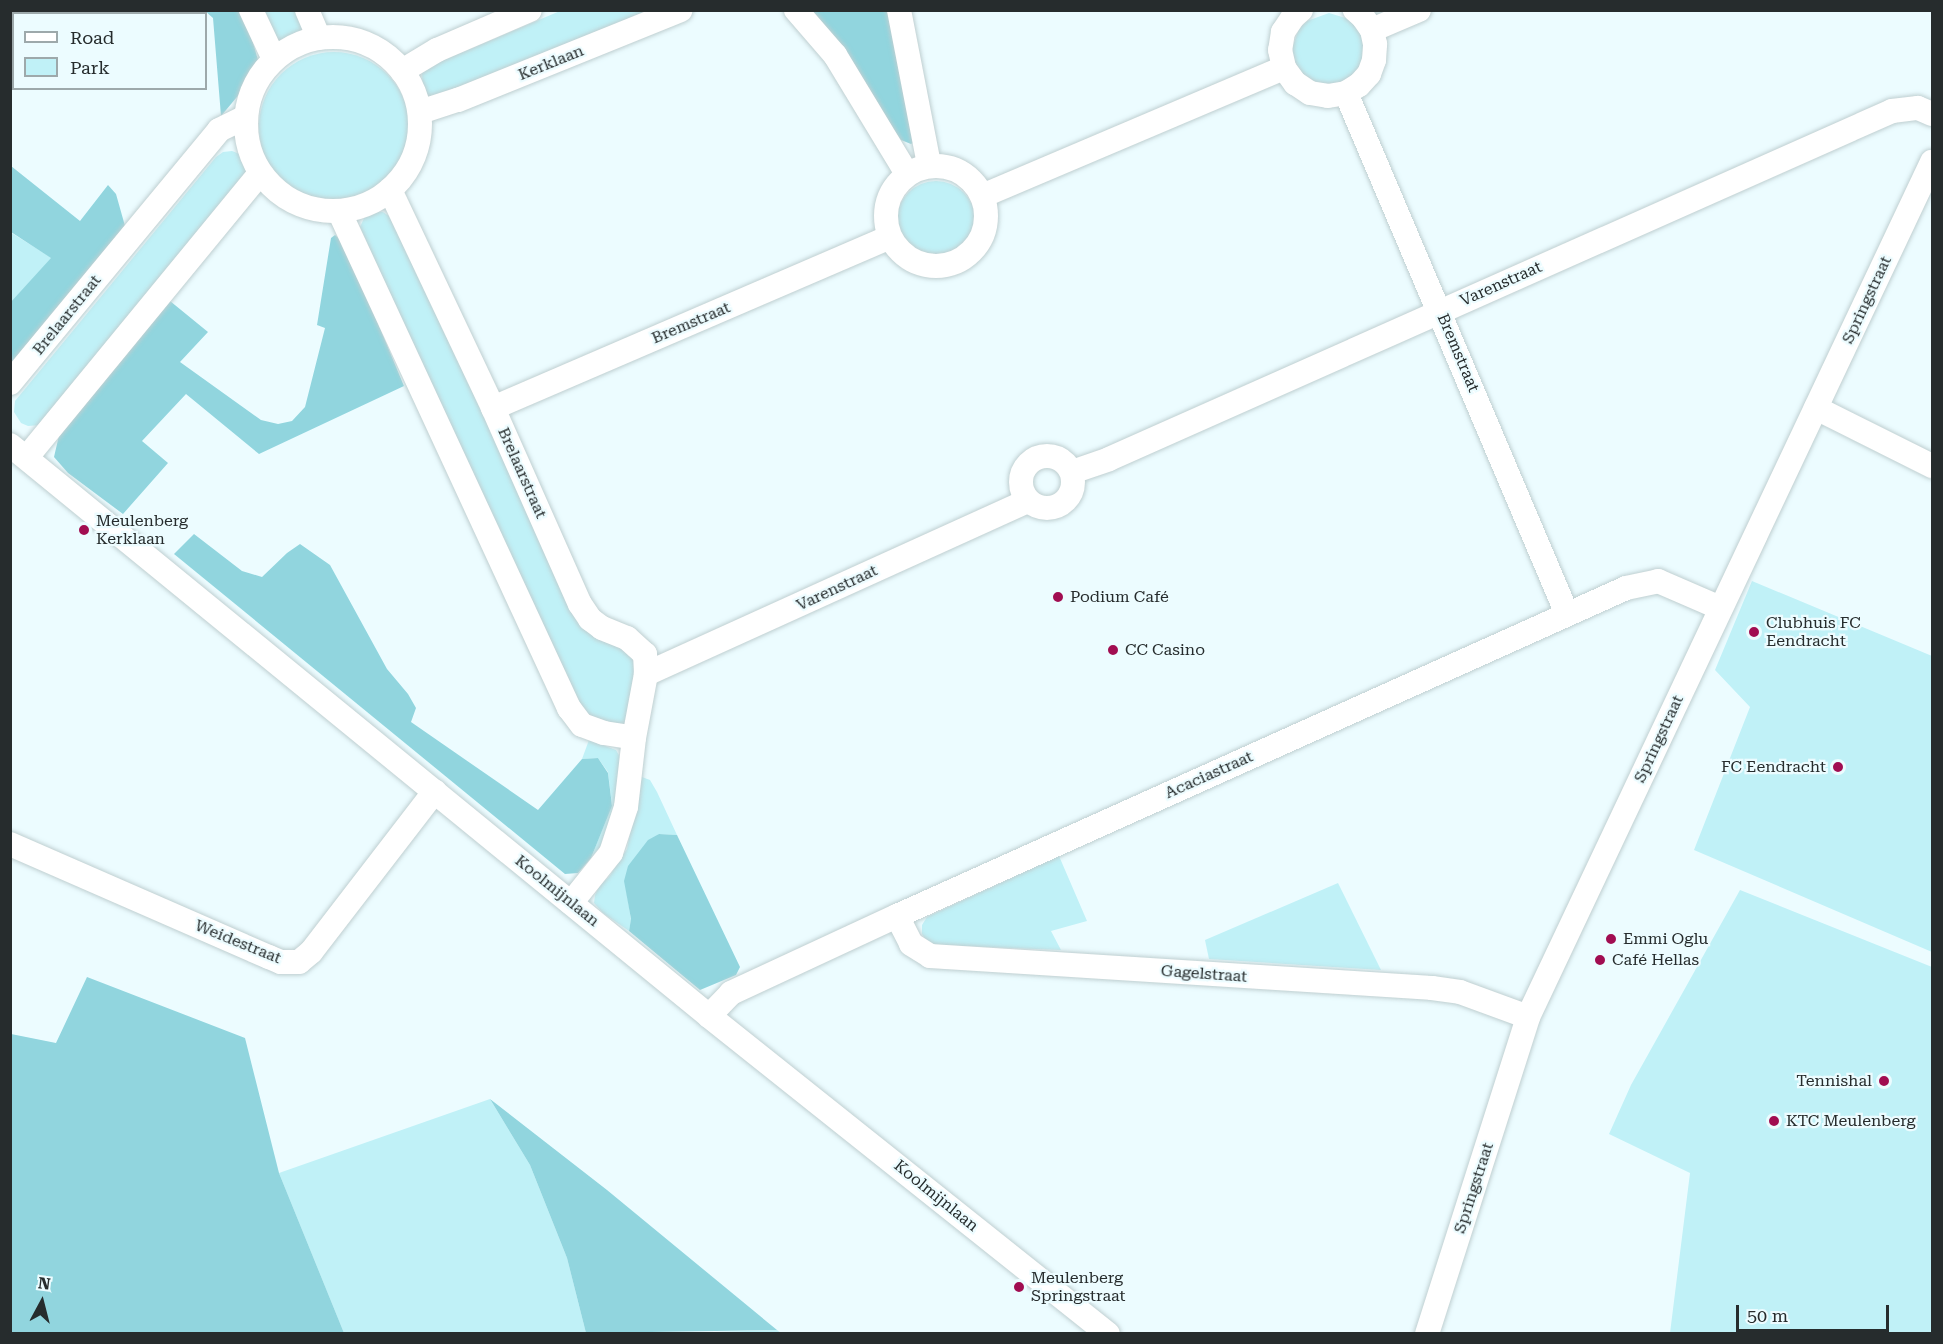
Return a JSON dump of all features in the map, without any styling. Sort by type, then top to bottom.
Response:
[{"type":"street","points":[[251,10],[274,60]]},
{"type":"street","points":[[307,10],[319,38]]},
{"type":"street","points":[[402,71],[436,50],[530,10]]},
{"type":"street","name":"Kerklaan","points":[[420,112],[459,100],[681,10]]},
{"type":"street","points":[[796,10],[835,55],[918,169]]},
{"type":"street","points":[[899,10],[918,169]]},
{"type":"street","points":[[1301,10],[1293,16],[1283,32],[1280,50],[1284,68],[1295,83],[1310,93],[1328,96],[1346,93],[1359,85],[1372,67],[1376,44],[1372,30],[1364,17],[1355,10]]},
{"type":"street","points":[[1372,30],[1419,10]]},
{"type":"street","points":[[319,38],[348,38],[375,48],[402,71],[415,94],[420,112],[418,142],[410,165],[390,190],[370,202],[339,211],[315,209],[295,202],[276,190],[260,172],[247,142],[246,117],[254,87],[274,60],[290,48],[319,38]]},
{"type":"street","points":[[982,196],[1284,68]]},
{"type":"street","name":"Bremstraat","points":[[1346,93],[1567,614]]},
{"type":"street","name":"Varenstraat","points":[[1072,472],[1109,459],[1892,111],[1918,108],[1932,114]]},
{"type":"street","name":"Brelaarstraat","points":[[10,383],[219,130],[246,117]]},
{"type":"street","name":"Springstraat","points":[[1427,1334],[1528,1017],[1932,162]]},
{"type":"street","points":[[946,166],[961,172],[973,182],[982,196],[986,212],[984,228],[978,243],[968,254],[951,264],[935,266],[917,262],[901,252],[890,237],[885,220],[887,202],[894,186],[918,169],[946,166]]},
{"type":"street","points":[[19,451],[260,172]]},
{"type":"street","name":"Brelaarstraat","points":[[390,190],[493,408],[580,604],[590,619],[602,628],[639,646],[645,654],[646,674],[634,738],[626,807],[611,853],[571,903]]},
{"type":"street","points":[[339,211],[569,708],[582,724],[604,733],[634,738]]},
{"type":"street","name":"Bremstraat","points":[[493,408],[890,237]]},
{"type":"street","points":[[1816,408],[1932,466]]},
{"type":"street","name":"Koolmijnlaan","points":[[19,451],[709,1016],[1107,1334]]},
{"type":"street","points":[[1054,457],[1063,461],[1072,472],[1073,488],[1065,502],[1050,508],[1028,501],[1022,488],[1022,475],[1032,460],[1054,457]]},
{"type":"street","name":"Varenstraat","points":[[646,674],[1028,501]]},
{"type":"street","name":"Acaciastraat","points":[[709,1016],[731,993],[897,915],[1626,588],[1658,581],[1720,608]]},
{"type":"street","name":"Weidestraat","points":[[10,844],[281,962],[298,962],[311,951],[435,791]]},
{"type":"street","name":"Gagelstraat","points":[[897,915],[911,944],[930,956],[1432,988],[1460,992],[1528,1017]]},
{"type":"green space","points":[[258,11],[299,11],[303,30],[301,38],[291,44],[280,44]]},
{"type":"green space","points":[[560,11],[658,11],[428,99],[423,92],[422,73],[430,66]]},
{"type":"green space","points":[[1329,13],[1352,20],[1367,40],[1361,74],[1329,90],[1298,73],[1291,51],[1299,29],[1307,21]]},
{"type":"green space","points":[[334,52],[363,58],[387,74],[403,98],[409,127],[403,156],[387,180],[363,196],[334,202],[305,196],[281,180],[265,156],[259,127],[265,98],[281,74],[305,58]]},
{"type":"green space","points":[[232,151],[242,155],[247,170],[41,425],[28,426],[21,423],[14,412],[15,401],[216,157],[223,152]]},
{"type":"green space","points":[[936,181],[951,184],[963,193],[972,205],[975,220],[972,235],[963,247],[951,256],[936,259],[921,256],[909,247],[900,235],[897,220],[900,205],[909,193],[921,184]]},
{"type":"green space","points":[[373,211],[383,212],[393,219],[572,605],[637,661],[629,721],[622,727],[592,722],[559,670],[360,227],[366,214]]},
{"type":"green space","points":[[10,232],[52,258],[11,303],[10,303]]},
{"type":"green space","name":"FC Eendracht","points":[[1752,581],[1932,656],[1932,952],[1694,850],[1750,707],[1715,670]]},
{"type":"green space","points":[[589,740],[616,750],[621,759],[614,819],[606,839],[591,858],[612,805],[608,772],[598,758],[582,759]]},
{"type":"green space","points":[[642,777],[650,780],[677,835],[659,834],[625,881],[631,920],[629,931],[603,913],[594,903],[600,885],[609,877],[627,849]]},
{"type":"green space","points":[[1059,856],[1087,921],[1051,931],[1061,950],[940,945],[928,943],[922,934],[922,925],[927,917]]},
{"type":"green space","points":[[1338,883],[1381,970],[1209,959],[1205,940]]},
{"type":"green space","name":"KTC Meulenberg","points":[[1740,890],[1932,967],[1932,1333],[1670,1333],[1690,1173],[1609,1134],[1631,1085]]},
{"type":"green space","points":[[490,1099],[530,1165],[567,1258],[586,1333],[344,1333],[279,1173]]},
{"type":"green space","points":[[777,1330],[781,1333],[648,1334]]},
{"type":"shaded area","points":[[244,11],[258,60],[252,79],[221,116],[213,18],[206,12]]},
{"type":"shaded area","points":[[807,11],[887,11],[897,42],[917,141],[911,144],[901,140]]},
{"type":"shaded area","points":[[11,166],[80,221],[108,185],[116,194],[125,226],[11,370],[10,303],[51,258],[11,232]]},
{"type":"shaded area","points":[[335,235],[345,244],[404,386],[259,454],[186,394],[142,441],[168,463],[123,514],[68,473],[54,457],[60,431],[170,301],[208,332],[180,362],[261,420],[278,424],[292,421],[305,407],[325,328],[317,325],[331,238]]},
{"type":"shaded area","points":[[194,534],[242,571],[262,577],[300,544],[330,565],[387,669],[408,694],[416,708],[411,722],[538,810],[582,759],[598,758],[608,773],[612,806],[591,858],[578,873],[565,874],[174,554]]},
{"type":"shaded area","points":[[659,834],[677,835],[740,967],[736,975],[700,990],[629,931],[631,919],[624,881],[628,866],[648,840]]},
{"type":"shaded area","points":[[87,977],[245,1038],[279,1173],[344,1333],[11,1333],[11,1034],[56,1043]]},
{"type":"shaded area","points":[[490,1099],[607,1190],[777,1330],[586,1333],[567,1258],[530,1165]]},
{"type":"place","name":"Meulenberg Kerklaan","points":[[84,530]]},
{"type":"place","name":"Podium Café","points":[[1058,597]]},
{"type":"place","name":"Clubhuis FC Eendracht","points":[[1754,632]]},
{"type":"place","name":"CC Casino","points":[[1113,650]]},
{"type":"place","name":"FC Eendracht","points":[[1838,767]]},
{"type":"place","name":"Emmi Oglu","points":[[1611,939]]},
{"type":"place","name":"Café Hellas","points":[[1600,960]]},
{"type":"place","name":"Tennishal","points":[[1884,1081]]},
{"type":"place","name":"KTC Meulenberg","points":[[1774,1121]]},
{"type":"place","name":"Meulenberg Springstraat","points":[[1019,1287]]}]
